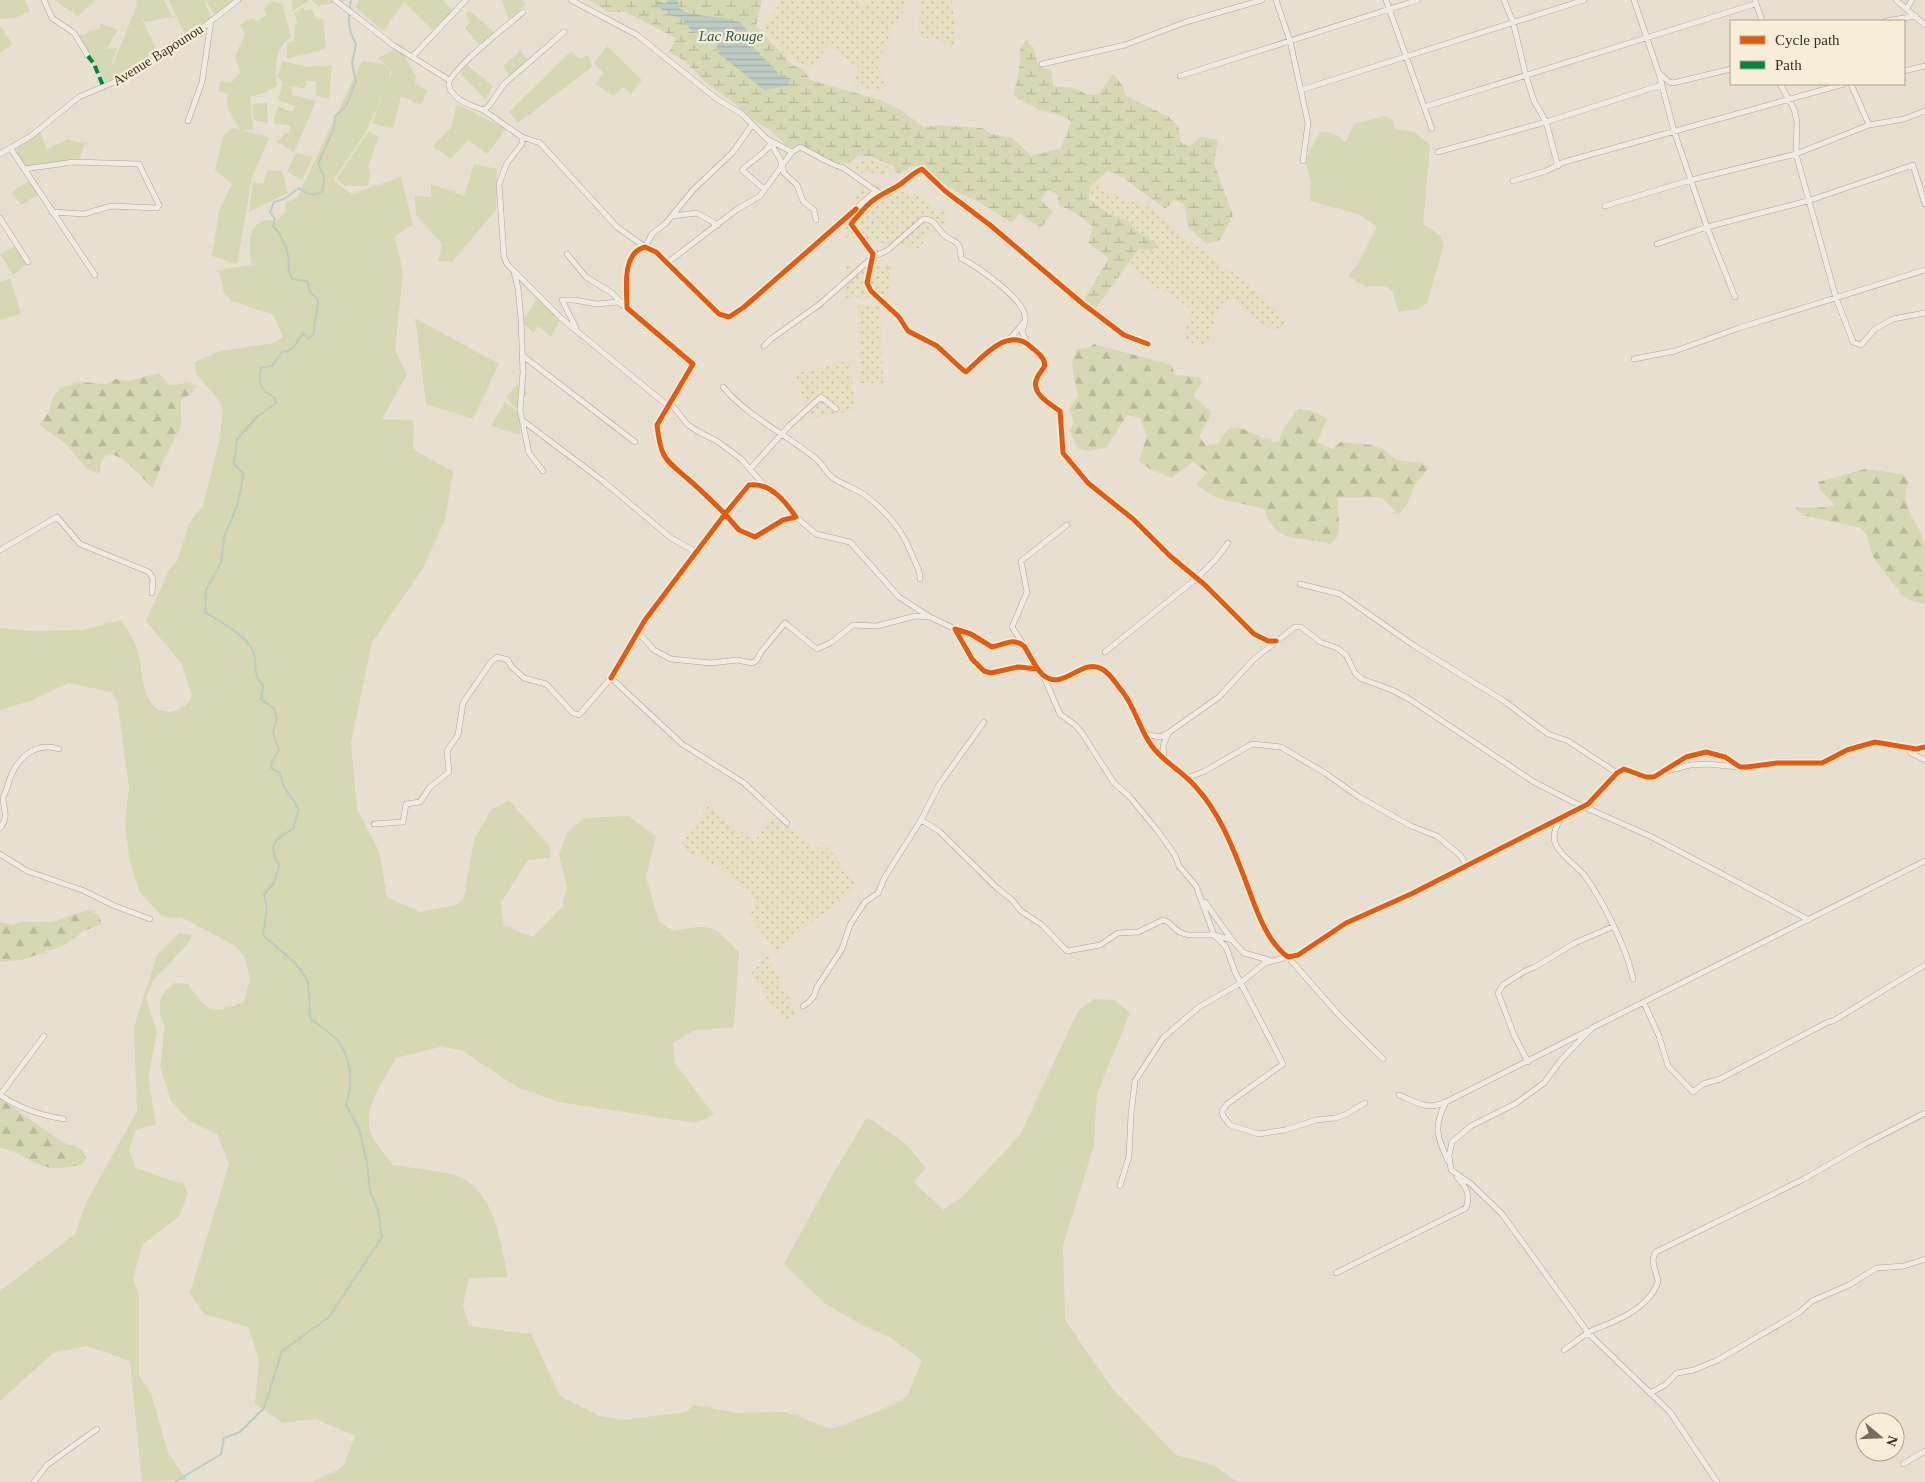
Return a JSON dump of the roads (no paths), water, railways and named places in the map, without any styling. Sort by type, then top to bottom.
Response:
[{"type":"street","points":[[44,0],[52,18],[74,33],[88,56]]},
{"type":"street","name":"Avenue Bapounou","points":[[0,154],[11,149],[79,97],[128,76],[188,39],[238,0]]},
{"type":"street","points":[[335,0],[393,45],[449,80]]},
{"type":"street","points":[[412,56],[466,0]]},
{"type":"street","points":[[570,0],[637,35],[717,99],[742,114],[769,142],[784,173],[794,182],[803,201],[814,210],[816,220]]},
{"type":"street","points":[[1042,64],[1125,45],[1186,22],[1262,0]]},
{"type":"street","points":[[1276,0],[1290,40],[1308,122],[1303,161]]},
{"type":"street","points":[[1386,0],[1432,129]]},
{"type":"street","points":[[1180,76],[1418,0]]},
{"type":"street","points":[[1504,0],[1513,22],[1534,101],[1546,122],[1558,166]]},
{"type":"street","points":[[1301,90],[1584,0]]},
{"type":"street","points":[[1634,0],[1659,74],[1674,132],[1707,227],[1735,297]]},
{"type":"street","points":[[1896,0],[1925,25]]},
{"type":"street","points":[[1907,8],[1912,0]]},
{"type":"street","points":[[1424,107],[1755,2],[1762,20]]},
{"type":"street","points":[[523,12],[469,57],[449,80],[449,87],[458,99],[483,110],[522,137],[540,143],[618,227],[645,247],[656,252],[719,314],[729,317],[878,192],[896,187],[908,176],[922,169],[945,191],[990,225],[1083,304],[1124,335],[1148,344]]},
{"type":"street","points":[[1892,20],[1916,16]]},
{"type":"street","points":[[188,121],[202,82],[211,20]]},
{"type":"street","points":[[483,110],[490,106],[504,84],[564,32]]},
{"type":"street","points":[[1905,71],[1925,66]]},
{"type":"street","points":[[1659,74],[1668,82],[1673,83],[1730,69]]},
{"type":"street","points":[[1438,152],[1546,122],[1661,85]]},
{"type":"street","points":[[1781,85],[1789,99],[1796,122],[1796,154],[1811,200],[1836,298],[1853,342],[1859,345],[1864,344],[1875,328],[1893,319],[1925,313]]},
{"type":"street","points":[[1513,182],[1558,166],[1840,85]]},
{"type":"street","points":[[1851,85],[1869,125]]},
{"type":"street","points":[[1605,206],[1692,180],[1796,154],[1869,125],[1904,120],[1925,111]]},
{"type":"street","points":[[627,308],[626,271],[637,250],[645,247],[652,234],[672,216],[693,190],[733,152],[752,125]]},
{"type":"street","points":[[522,137],[522,144],[508,163],[499,184],[503,213],[504,257],[514,272],[578,332],[667,405],[672,405],[687,424],[717,441],[741,459],[766,487],[784,501],[810,531],[850,542],[899,596],[930,617],[955,629],[971,634],[992,647],[1014,641],[1024,646]]},
{"type":"street","points":[[769,142],[792,152]]},
{"type":"street","points":[[764,189],[742,170],[755,157],[765,153],[769,142]]},
{"type":"street","points":[[667,263],[736,210],[760,196],[792,152],[800,147],[821,156],[837,168],[842,167],[878,192]]},
{"type":"street","points":[[11,149],[94,275]]},
{"type":"street","points":[[24,169],[74,162],[139,164],[160,205],[157,208],[150,209],[111,206],[74,215],[52,212]]},
{"type":"street","points":[[1657,244],[1707,227],[1811,200],[1913,165],[1925,204]]},
{"type":"street","points":[[878,192],[851,224],[872,250],[873,257],[867,283],[871,291],[899,317],[908,331],[937,346],[966,372],[998,344],[1008,341],[1028,344]]},
{"type":"street","points":[[672,216],[697,213],[718,225]]},
{"type":"street","points":[[0,218],[28,262]]},
{"type":"street","points":[[764,346],[820,304],[873,257],[888,250],[922,220],[929,219],[938,224],[944,234],[962,248],[961,258],[982,269],[1024,310],[1025,320],[1022,332],[1028,344],[1045,362],[1043,371],[1037,378],[1036,388],[1040,395],[1060,411],[1063,454],[1097,492],[1133,519],[1254,634],[1268,641],[1276,642]]},
{"type":"street","points":[[567,254],[586,277],[612,293],[693,364],[667,405],[658,424],[663,455],[671,466],[687,477],[725,514],[738,530],[755,537],[783,520],[796,517]]},
{"type":"street","points":[[1634,359],[1675,351],[1925,270]]},
{"type":"street","points":[[514,272],[519,293],[523,356],[520,410],[529,454],[543,471]]},
{"type":"street","points":[[578,332],[562,300],[597,304],[618,302],[627,308]]},
{"type":"street","points":[[1008,341],[1025,320]]},
{"type":"street","points":[[523,356],[635,442]]},
{"type":"street","points":[[723,387],[735,401],[815,458],[834,478],[866,496],[891,518],[902,532],[919,571],[920,579]]},
{"type":"street","points":[[750,469],[794,421],[821,397],[836,409]]},
{"type":"street","points":[[522,420],[603,481],[671,538],[696,552]]},
{"type":"street","points":[[374,824],[403,822],[406,804],[420,802],[430,787],[449,772],[447,752],[458,735],[463,704],[470,690],[493,659],[497,657],[508,660],[511,666],[524,678],[546,684],[573,713],[579,715],[611,678],[638,632],[666,591],[725,514],[749,485],[757,484],[766,487]]},
{"type":"street","points":[[0,550],[57,517],[80,544],[149,572],[153,580],[152,593]]},
{"type":"street","points":[[1067,525],[1021,561],[1027,592],[1012,627],[1043,675],[1060,714],[1082,733],[1114,783],[1128,796],[1157,830],[1232,940],[1244,953],[1262,960],[1298,955],[1346,923],[1411,894],[1588,804],[1617,773],[1624,769],[1646,777],[1654,777],[1686,757],[1706,752],[1725,757],[1740,767]]},
{"type":"street","points":[[1105,652],[1196,578],[1216,559],[1228,543]]},
{"type":"street","points":[[1300,584],[1340,594],[1413,645],[1504,701],[1548,734],[1568,741],[1617,773]]},
{"type":"street","points":[[638,632],[654,650],[671,659],[711,663],[737,660],[752,663],[756,661],[761,652],[786,623],[817,649],[832,642],[853,625],[877,626],[915,616],[930,617]]},
{"type":"street","points":[[1144,734],[1160,737],[1168,733],[1219,697],[1254,659],[1295,627],[1301,627],[1320,642],[1337,648],[1346,655],[1355,673],[1362,679],[1392,690],[1465,734],[1534,782],[1652,837],[1809,920]]},
{"type":"street","points":[[955,629],[972,659],[984,671],[992,673],[1018,667],[1038,669]]},
{"type":"street","points":[[1043,675],[1059,680],[1090,666],[1102,669],[1125,695],[1144,734],[1165,761],[1188,778],[1220,819],[1261,920],[1278,950],[1288,957],[1338,1014],[1383,1059]]},
{"type":"street","points":[[611,678],[682,744],[744,783],[788,823]]},
{"type":"street","points":[[803,1006],[814,996],[842,949],[850,925],[865,902],[878,893],[885,877],[921,820],[939,784],[984,722]]},
{"type":"street","points":[[1165,761],[1162,754],[1168,733]]},
{"type":"street","points":[[1660,773],[1699,765],[1740,767],[1822,763],[1847,750],[1875,742],[1909,748],[1925,747]]},
{"type":"street","points":[[1188,778],[1205,771],[1252,744],[1281,747],[1325,772],[1359,797],[1386,810],[1411,826],[1437,836],[1461,856],[1466,865]]},
{"type":"street","points":[[0,828],[7,815],[4,796],[8,778],[16,766],[42,746],[47,745],[59,749]]},
{"type":"street","points":[[1909,748],[1911,753],[1925,760]]},
{"type":"street","points":[[1562,816],[1556,827],[1555,844],[1561,854],[1585,877],[1603,903],[1612,927],[1629,958],[1633,979]]},
{"type":"street","points":[[921,820],[939,831],[997,888],[1011,899],[1021,912],[1042,925],[1067,952],[1100,945],[1118,933],[1127,931],[1138,932],[1163,920],[1179,932],[1188,935],[1214,935],[1232,940]]},
{"type":"street","points":[[0,854],[26,871],[82,890],[115,906],[150,919]]},
{"type":"street","points":[[1399,1095],[1427,1107],[1438,1106],[1925,861]]},
{"type":"street","points":[[1202,897],[1214,935],[1226,948],[1241,982],[1283,1064],[1227,1104],[1222,1111],[1222,1116],[1230,1125],[1263,1133],[1316,1120],[1335,1118],[1345,1115],[1365,1103]]},
{"type":"street","points":[[1528,1062],[1514,1035],[1498,993],[1503,985],[1525,971],[1575,943],[1612,927]]},
{"type":"street","points":[[1120,1186],[1129,1156],[1135,1081],[1140,1072],[1163,1038],[1199,1007],[1241,982],[1265,963],[1272,960]]},
{"type":"street","points":[[1644,1003],[1659,1036],[1668,1066],[1693,1092],[1703,1084],[1720,1079],[1833,1021],[1925,965]]},
{"type":"street","points":[[1592,1028],[1562,1060],[1544,1083],[1515,1104],[1471,1126],[1452,1142],[1449,1156],[1451,1170],[1471,1184],[1502,1214],[1589,1334],[1670,1412],[1684,1429],[1689,1443],[1717,1482]]},
{"type":"street","points":[[44,1036],[0,1095],[18,1107],[35,1114],[64,1119]]},
{"type":"street","points":[[1336,1273],[1466,1208],[1469,1199],[1467,1188],[1451,1170],[1437,1134],[1438,1116],[1446,1102]]},
{"type":"street","points":[[1564,1350],[1589,1334],[1592,1330],[1612,1324],[1648,1301],[1658,1282],[1653,1263],[1653,1256],[1656,1252],[1804,1179],[1863,1145],[1925,1113]]},
{"type":"street","points":[[1650,1393],[1665,1385],[1677,1373],[1694,1370],[1718,1360],[1800,1312],[1812,1301],[1849,1284],[1877,1268],[1904,1266],[1925,1259]]},
{"type":"street","points":[[34,1482],[47,1465],[97,1428]]},
{"type":"street","points":[[1903,1464],[1924,1453]]},
{"type":"water","name":"Lac Rouge","points":[[654,0],[666,4],[668,0],[678,0],[679,8],[689,14],[740,22],[747,31],[748,42],[782,77],[790,78],[788,86],[764,90],[719,54],[716,42],[692,31],[680,17],[672,16],[668,11],[662,10]]},
{"type":"waterway","points":[[175,1482],[221,1454],[224,1438],[240,1432],[264,1408],[282,1351],[329,1317],[382,1237],[378,1210],[370,1191],[367,1163],[359,1129],[346,1105],[350,1074],[344,1051],[330,1033],[310,1018],[309,987],[301,970],[263,935],[267,908],[264,894],[274,883],[279,866],[273,848],[274,843],[293,829],[299,809],[284,787],[280,773],[271,768],[272,761],[279,750],[273,733],[277,718],[274,709],[261,699],[263,686],[257,675],[254,654],[249,644],[231,628],[205,612],[206,590],[221,563],[224,537],[237,506],[244,474],[234,464],[237,439],[258,416],[276,403],[275,398],[261,386],[261,368],[272,366],[282,352],[293,348],[304,333],[308,339],[314,334],[318,300],[310,292],[307,281],[292,279],[288,267],[286,247],[273,226],[275,219],[270,212],[274,202],[284,199],[299,188],[311,194],[323,191],[324,177],[318,164],[334,128],[335,116],[347,104],[356,82],[352,63],[356,44],[351,34],[349,23],[351,0]]}]
